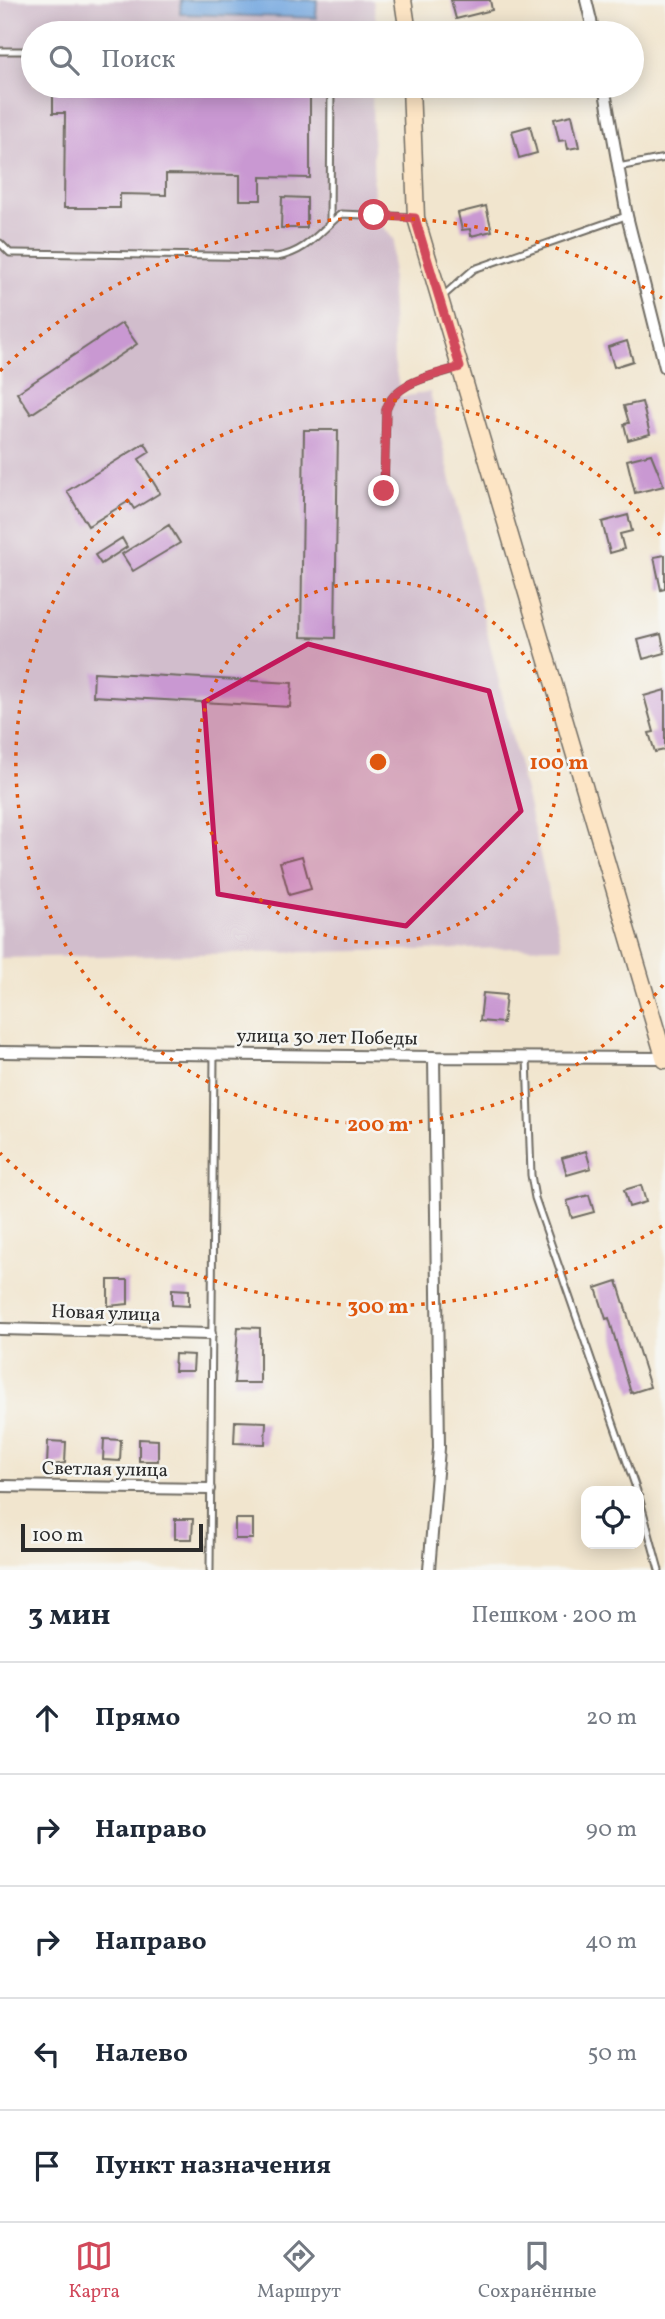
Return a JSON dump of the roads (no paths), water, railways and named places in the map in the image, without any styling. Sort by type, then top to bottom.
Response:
[{"type":"street","points":[[403,0],[406,21]]},
{"type":"street","points":[[586,0],[591,21]]},
{"type":"street","points":[[411,98],[415,218],[665,1059],[434,1057]]},
{"type":"street","points":[[606,98],[627,216],[665,367]]},
{"type":"street","name":"улица 30 лет Победы","points":[[0,1052],[434,1057],[439,1448],[429,1570]]},
{"type":"street","name":"Новая улица","points":[[0,1329],[210,1334]]},
{"type":"street","name":"Светлая улица","points":[[0,1486],[209,1489]]},
{"type":"lane","points":[[0,51],[21,51]]},
{"type":"lane","points":[[330,224],[331,98]]},
{"type":"lane","points":[[618,167],[665,158]]},
{"type":"lane","points":[[0,243],[10,253],[277,257],[299,251],[341,214],[415,218]]},
{"type":"lane","points":[[440,299],[474,269],[627,216]]},
{"type":"lane","points":[[384,491],[386,410],[390,397],[400,388],[460,367]]},
{"type":"lane","points":[[210,1570],[214,1054]]},
{"type":"lane","points":[[527,1057],[531,1175],[535,1198],[635,1486]]},
{"type":"lane","points":[[644,1515],[659,1570]]},
{"type":"water","points":[[181,0],[317,0],[316,18],[180,14]]}]
